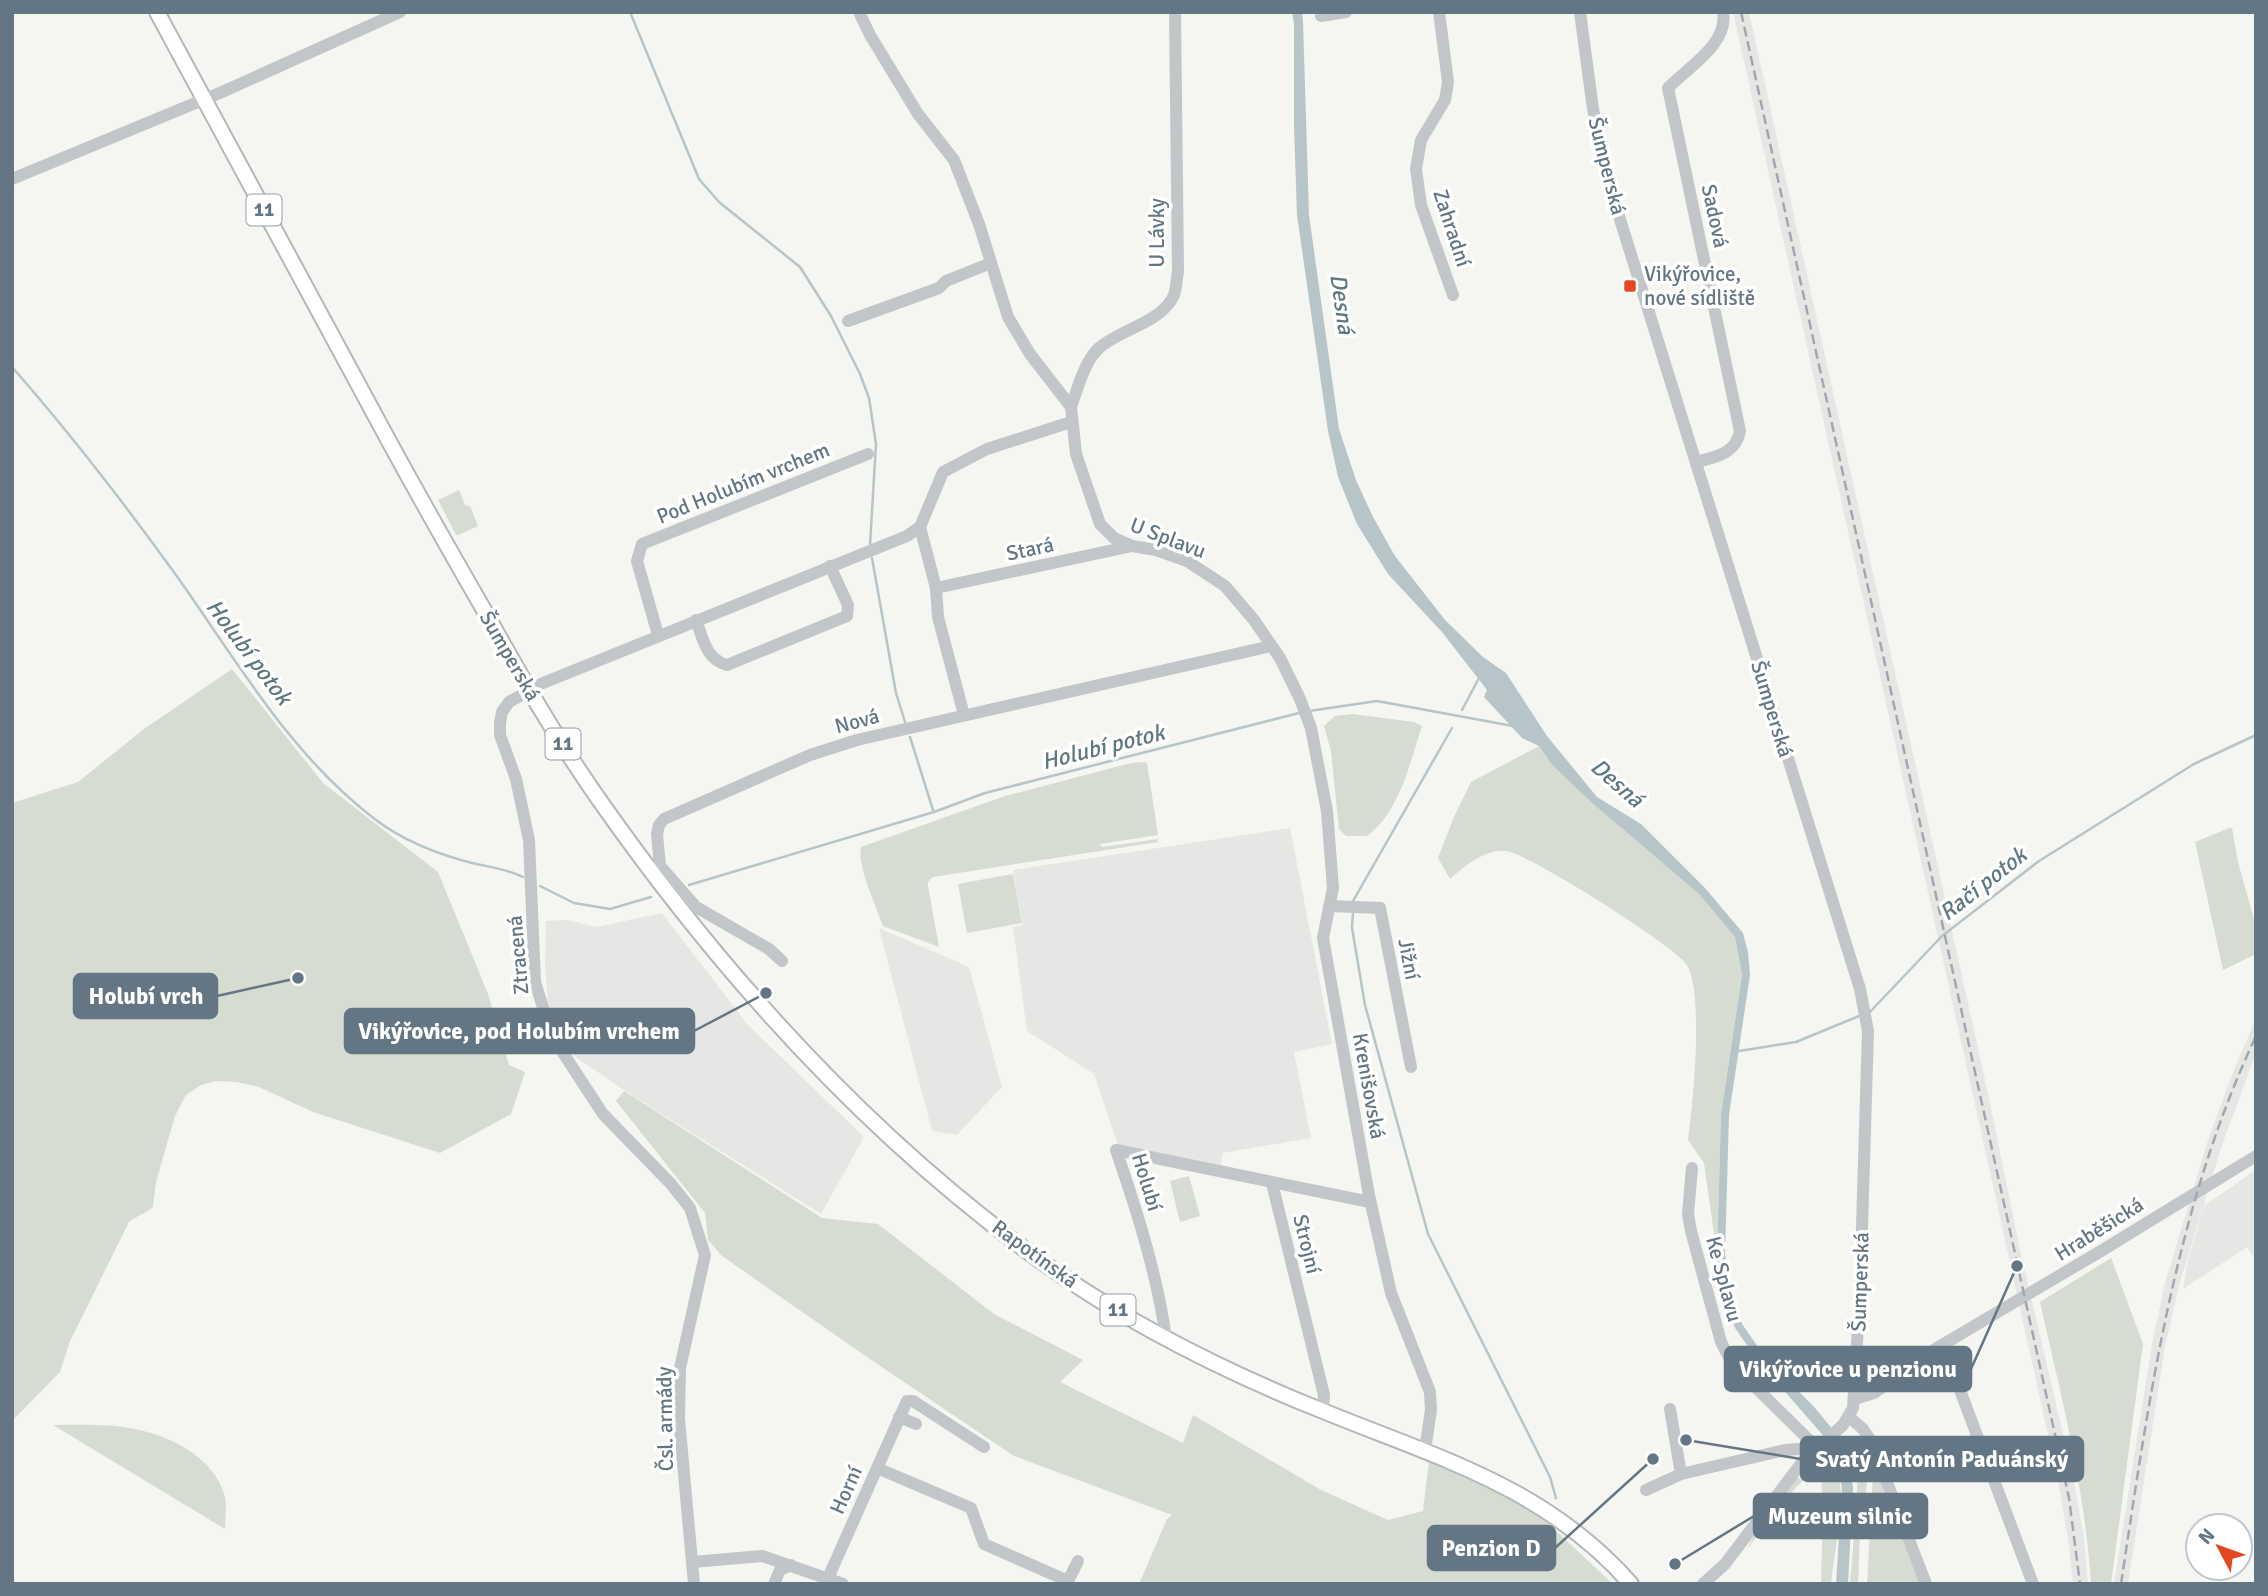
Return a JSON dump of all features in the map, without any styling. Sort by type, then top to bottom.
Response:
[{"type":"main road","name":"11","points":[[157,12],[204,99]]},
{"type":"main road","name":"Šumperská","points":[[204,99],[371,408],[529,690],[598,798],[667,892]]},
{"type":"main road","name":"Rapotínská","points":[[667,892],[779,1025],[869,1116],[933,1175],[1040,1260],[1166,1338],[1248,1379],[1323,1412],[1425,1450],[1538,1504],[1587,1540],[1631,1584]]},
{"type":"street","points":[[12,179],[204,99],[400,12]]},
{"type":"street","points":[[859,12],[918,114],[954,160],[979,224],[1008,317],[1030,354],[1071,407]]},
{"type":"street","name":"U Lávky","points":[[1071,407],[1083,375],[1100,347],[1147,321],[1174,298],[1178,272],[1175,12]]},
{"type":"street","points":[[1321,16],[1346,12]]},
{"type":"street","name":"Zahradní","points":[[1439,12],[1448,82],[1445,100],[1421,140],[1416,169],[1421,205],[1453,295]]},
{"type":"street","name":"Šumperská","points":[[1580,12],[1592,109],[1609,184],[1866,1014],[1861,1266],[1855,1399],[1849,1417]]},
{"type":"street","name":"Sadová","points":[[1696,462],[1728,452],[1737,442],[1740,431],[1668,88],[1712,46],[1721,33],[1723,12]]},
{"type":"street","points":[[848,321],[939,288],[946,281],[991,262]]},
{"type":"street","name":"U Splavu","points":[[1071,407],[1076,454],[1100,524],[1115,538],[1132,546],[1156,550],[1187,561],[1225,586],[1254,620],[1280,659],[1309,722]]},
{"type":"street","points":[[529,690],[658,635],[906,536],[920,527],[943,472],[987,449],[1071,422]]},
{"type":"street","name":"Pod Holubím vrchem","points":[[658,635],[637,561],[642,544],[868,454]]},
{"type":"street","points":[[920,527],[936,589],[938,617],[964,715]]},
{"type":"street","name":"Stará","points":[[936,589],[1132,546]]},
{"type":"street","points":[[696,620],[709,656],[727,665],[847,616],[848,605],[830,566]]},
{"type":"street","name":"Nová","points":[[782,961],[769,949],[691,903],[660,866],[659,825],[670,816],[810,755],[857,740],[1271,646]]},
{"type":"street","name":"Ztracená","points":[[529,690],[506,706],[500,719],[500,730],[522,800],[529,840],[535,982],[552,1036],[582,1085],[603,1114],[671,1184],[690,1208],[705,1255]]},
{"type":"street","name":"Krenišovská","points":[[1309,722],[1327,811],[1333,888],[1323,938],[1370,1202],[1391,1293],[1430,1392],[1432,1410],[1425,1450]]},
{"type":"street","name":"Jižní","points":[[1329,906],[1380,908],[1411,1067]]},
{"type":"street","name":"Holubí","points":[[1166,1338],[1161,1303],[1133,1200],[1116,1150],[1272,1182]]},
{"type":"street","name":"Hraběšická","points":[[1855,1399],[1874,1393],[1942,1345],[2256,1156]]},
{"type":"street","name":"Ke Splavu","points":[[1692,1168],[1688,1214],[1721,1342],[1733,1365],[1808,1439],[1819,1446]]},
{"type":"street","name":"Strojní","points":[[1323,1412],[1324,1395],[1272,1182],[1370,1202]]},
{"type":"street","name":"Čsl. armády","points":[[694,1584],[680,1419],[680,1368],[705,1255]]},
{"type":"street","points":[[1942,1345],[2033,1584]]},
{"type":"street","points":[[916,1424],[899,1417],[907,1401],[913,1401],[984,1447]]},
{"type":"street","points":[[1670,1409],[1681,1474]]},
{"type":"street","name":"Horní","points":[[828,1578],[899,1417]]},
{"type":"street","points":[[1707,1582],[1725,1564],[1777,1493],[1849,1417],[1863,1429],[1871,1441],[1926,1584]]},
{"type":"street","points":[[1646,1490],[1681,1474],[1785,1450],[1819,1446]]},
{"type":"street","points":[[877,1468],[971,1508],[984,1544],[1068,1582],[1078,1561]]},
{"type":"street","points":[[692,1562],[762,1556],[843,1584]]},
{"type":"street","points":[[774,1584],[780,1570],[791,1566]]},
{"type":"shaded area","points":[[1292,12],[1302,12],[1309,215],[1339,429],[1356,480],[1373,517],[1395,556],[1445,620],[1483,657],[1506,673],[1547,736],[1597,797],[1641,824],[1705,888],[1743,933],[1750,975],[1729,1115],[1725,1254],[1731,1291],[1742,1324],[1765,1357],[1815,1408],[1844,1443],[1850,1462],[1853,1488],[1848,1584],[1836,1584],[1842,1488],[1835,1449],[1759,1362],[1735,1328],[1722,1293],[1717,1255],[1721,1114],[1742,975],[1735,937],[1699,894],[1592,803],[1552,765],[1539,746],[1522,738],[1484,697],[1487,690],[1442,632],[1388,574],[1357,524],[1338,477],[1328,431],[1297,215]]},
{"type":"shaded area","points":[[1733,12],[1749,12],[2021,1254],[2072,1472],[2084,1537],[2088,1584],[2073,1584],[2057,1475]]},
{"type":"shaded area","points":[[459,490],[465,505],[470,506],[478,526],[456,535],[438,500]]},
{"type":"shaded area","points":[[232,669],[323,783],[438,872],[488,994],[509,1065],[525,1072],[511,1114],[440,1153],[313,1112],[259,1087],[216,1081],[201,1085],[186,1095],[175,1116],[156,1182],[153,1207],[129,1222],[70,1341],[60,1372],[12,1421],[12,803],[78,782],[144,729]]},
{"type":"shaded area","points":[[1353,714],[1414,722],[1422,726],[1396,800],[1388,814],[1367,836],[1346,836],[1339,829],[1331,751],[1324,726],[1335,716]]},
{"type":"shaded area","points":[[1539,746],[1552,765],[1592,803],[1699,894],[1735,937],[1742,975],[1721,1114],[1717,1255],[1704,1163],[1688,1140],[1696,1024],[1692,980],[1687,965],[1658,940],[1631,922],[1570,883],[1519,855],[1506,851],[1490,853],[1469,864],[1450,879],[1438,858],[1471,782]]},
{"type":"shaded area","points":[[1131,763],[1147,763],[1158,835],[1100,844],[1102,847],[1158,839],[1158,842],[933,877],[928,886],[939,947],[883,926],[864,875],[861,847],[1002,797]]},
{"type":"shaded area","points":[[1290,828],[1332,1044],[1294,1052],[1311,1138],[1222,1153],[1221,1168],[1119,1148],[1094,1074],[1027,1031],[1013,927],[1023,925],[1013,870]]},
{"type":"shaded area","points":[[2232,828],[2238,862],[2256,927],[2256,954],[2223,970],[2195,842]]},
{"type":"shaded area","points":[[1013,874],[1022,923],[967,933],[958,884]]},
{"type":"shaded area","points":[[662,913],[748,1025],[864,1137],[821,1214],[628,1093],[567,1051],[548,1002],[545,966],[546,921],[567,920],[597,927]]},
{"type":"shaded area","points":[[879,928],[969,967],[1002,1087],[957,1135],[932,1131]]},
{"type":"shaded area","points":[[2256,1019],[2256,1053],[2222,1145],[2179,1286],[2165,1346],[2128,1584],[2114,1584],[2152,1344],[2165,1283],[2208,1140]]},
{"type":"shaded area","points":[[624,1091],[822,1218],[878,1224],[994,1314],[1083,1360],[1060,1382],[1183,1443],[1193,1415],[1321,1490],[1388,1520],[1423,1511],[1429,1461],[1526,1503],[1613,1584],[1139,1584],[1167,1519],[1172,1515],[1014,1456],[722,1256],[708,1240],[705,1213],[616,1101]]},
{"type":"shaded area","points":[[2256,1170],[2256,1261],[2247,1247],[2183,1289],[2187,1264],[2204,1206]]},
{"type":"shaded area","points":[[1189,1176],[1200,1216],[1180,1222],[1170,1181]]},
{"type":"shaded area","points":[[2111,1258],[2143,1344],[2111,1584],[2091,1584],[2078,1477],[2040,1302]]},
{"type":"shaded area","points":[[53,1425],[123,1427],[154,1434],[185,1448],[210,1469],[219,1482],[226,1501],[225,1529]]},
{"type":"shaded area","points":[[1851,1440],[1861,1442],[1867,1464],[1858,1584],[1850,1584],[1857,1500],[1857,1471]]},
{"type":"shaded area","points":[[1831,1449],[1840,1481],[1840,1516],[1831,1584],[1821,1584],[1822,1458]]},
{"type":"shaded area","points":[[1815,1463],[1817,1478],[1807,1478],[1797,1486],[1747,1549],[1758,1528],[1797,1477],[1800,1479]]},
{"type":"shaded area","points":[[1877,1474],[1920,1584],[1867,1584],[1873,1476]]},
{"type":"waterway","points":[[630,12],[699,179],[719,202],[800,267],[831,316],[860,374],[869,398],[876,444],[870,545]]},
{"type":"waterway","name":"Holubí potok","points":[[12,367],[117,495],[291,737],[345,794],[398,835],[446,856],[523,877]]},
{"type":"waterway","points":[[872,558],[896,693],[905,722]]},
{"type":"waterway","points":[[1462,710],[1479,678]]},
{"type":"waterway","name":"Holubí potok","points":[[1309,711],[1377,701],[1513,726]]},
{"type":"waterway","name":"Holubí potok","points":[[689,885],[934,812],[985,793],[1299,713]]},
{"type":"waterway","points":[[1353,901],[1452,728]]},
{"type":"waterway","name":"Račí potok","points":[[1869,1013],[1942,936],[2039,861],[2194,764],[2256,735]]},
{"type":"waterway","points":[[910,737],[933,810]]},
{"type":"waterway","name":"Holubí potok","points":[[540,886],[574,903],[610,909],[651,897]]},
{"type":"waterway","points":[[1353,912],[1352,928],[1365,1005],[1428,1234],[1550,1477],[1556,1498]]},
{"type":"waterway","name":"Račí potok","points":[[1739,1051],[1796,1042],[1859,1016]]},
{"type":"railway","points":[[1741,12],[2069,1498],[2080,1584]]},
{"type":"railway","points":[[2121,1584],[2155,1374],[2185,1236],[2228,1101],[2256,1036]]},
{"type":"place","name":"Vikýřovice, nové sídliště","points":[[1630,286]]},
{"type":"place","name":"Holubí vrch","points":[[298,978]]},
{"type":"place","name":"Vikýřovice, pod Holubím vrchem","points":[[766,993]]},
{"type":"place","name":"Vikýřovice u penzionu","points":[[2017,1266]]},
{"type":"place","name":"Svatý Antonín Paduánský","points":[[1686,1440]]},
{"type":"place","name":"Penzion D","points":[[1653,1459]]},
{"type":"place","name":"Muzeum silnic","points":[[1675,1564]]},
{"type":"water label","name":"Desná","points":[[1342,304]]},
{"type":"water label","name":"Desná","points":[[1617,783]]}]
